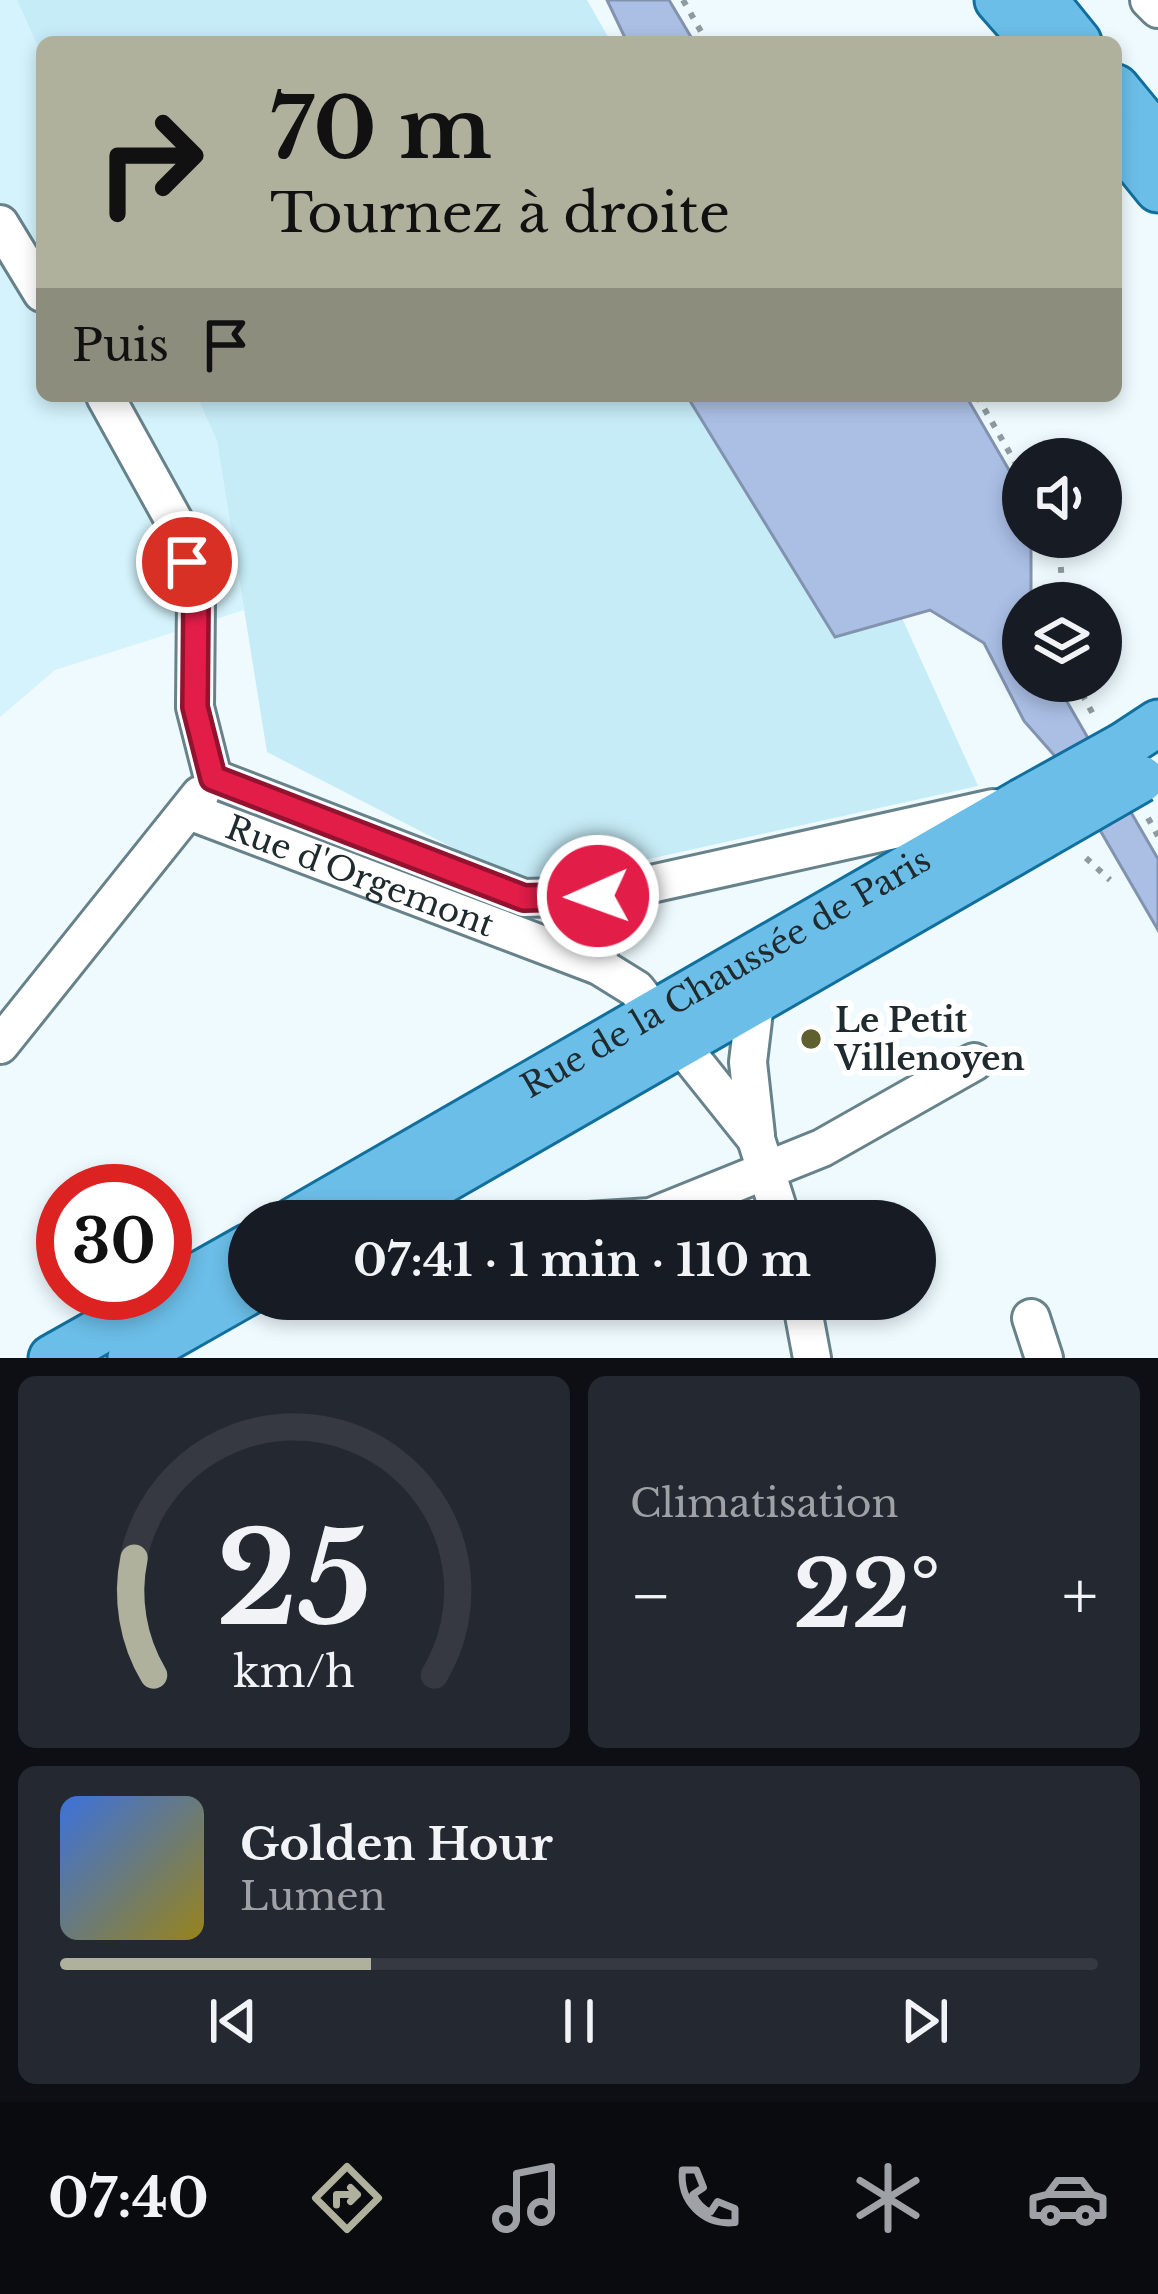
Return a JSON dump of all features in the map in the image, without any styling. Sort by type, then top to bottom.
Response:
[{"type":"main road","points":[[998,0],[1030,36]]},
{"type":"main road","points":[[1044,0],[1073,36]]},
{"type":"main road","points":[[1122,95],[1158,139]]},
{"type":"main road","points":[[1122,144],[1158,189]]},
{"type":"main road","name":"Rue de la Chaussée de Paris","points":[[405,1200],[669,1031],[755,1003],[1048,831],[1145,754]]},
{"type":"main road","name":"Rue de la Chaussée de Paris","points":[[335,1200],[1048,831]]},
{"type":"main road","points":[[52,1358],[228,1258]]},
{"type":"main road","points":[[131,1358],[228,1303]]},
{"type":"street","points":[[1149,0],[1158,9]]},
{"type":"street","points":[[0,224],[36,282]]},
{"type":"street","points":[[108,402],[177,526],[196,599],[195,707],[213,778]]},
{"type":"street","name":"Rue d'Orgemont","points":[[0,1045],[213,778],[524,898],[598,896],[1048,831]]},
{"type":"street","name":"Rue d'Orgemont","points":[[189,811],[598,966],[636,989],[762,1154]]},
{"type":"street","points":[[598,896],[598,966]]},
{"type":"street","points":[[755,1003],[748,1062],[762,1154],[776,1200]]},
{"type":"street","points":[[680,1200],[762,1154],[822,1148],[974,1062]]},
{"type":"street","points":[[1030,1318],[1044,1358]]},
{"type":"street","points":[[805,1320],[812,1358]]},
{"type":"path","points":[[683,0],[704,36]]},
{"type":"path","points":[[980,402],[1002,439]]},
{"type":"path","points":[[1048,831],[1110,880]]},
{"type":"shaded area","points":[[0,0],[17,0],[36,43],[36,402],[200,402],[217,441],[244,610],[55,670],[0,717]]},
{"type":"shaded area","points":[[17,0],[587,0],[608,36],[36,36],[36,43]]},
{"type":"shaded area","points":[[607,0],[669,0],[690,36],[624,36]]},
{"type":"shaded area","points":[[200,402],[691,402],[835,636],[902,618],[978,786],[527,886],[267,752],[217,441]]},
{"type":"shaded area","points":[[691,402],[969,402],[1002,458],[1002,558],[1031,558],[1031,582],[1002,582],[1002,678],[984,643],[930,610],[835,637]]},
{"type":"shaded area","points":[[1014,702],[1067,702],[1158,859],[1158,930],[1061,763],[1024,721]]},
{"type":"place","name":"Le Petit Villenoyen","points":[[811,1039]]},
{"type":"route","points":[[187,562],[196,599],[195,707],[213,778],[524,898],[598,896]]}]
